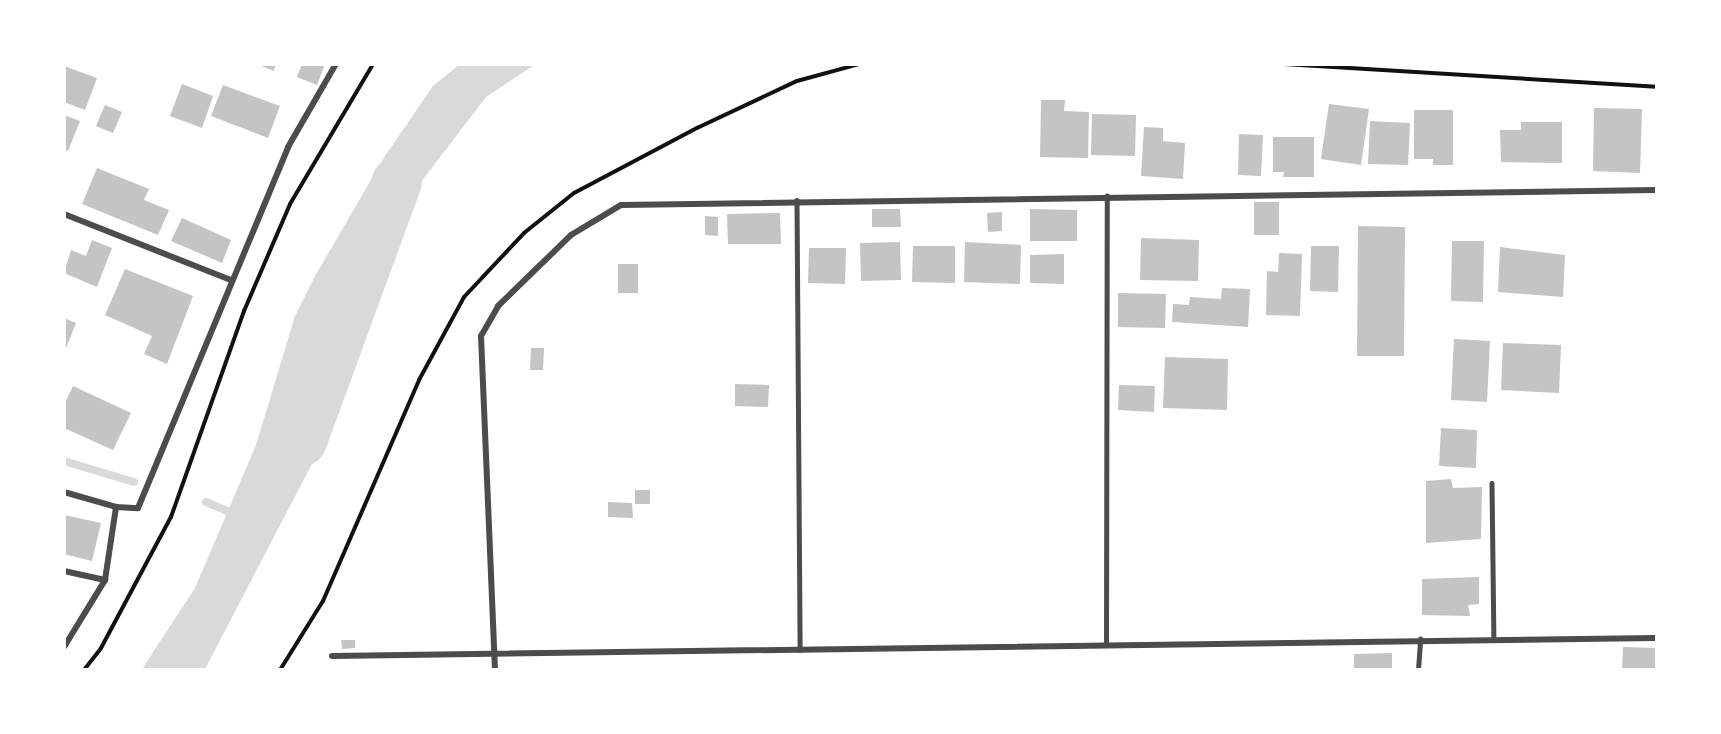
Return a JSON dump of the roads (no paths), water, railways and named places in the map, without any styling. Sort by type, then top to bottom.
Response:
[{"type":"street","points":[[64,492],[116,507],[138,508],[288,147],[336,64]]},
{"type":"street","points":[[495,669],[482,336],[498,306],[571,235],[621,205],[797,200],[1656,190]]},
{"type":"street","points":[[64,214],[231,280]]},
{"type":"street","points":[[64,647],[105,580],[116,507]]},
{"type":"street","points":[[64,571],[105,580]]},
{"type":"street","points":[[332,656],[1420,639],[1656,638]]},
{"type":"lane","points":[[1106,645],[1107,196]]},
{"type":"lane","points":[[797,200],[800,650]]},
{"type":"lane","points":[[1492,483],[1494,638]]},
{"type":"lane","points":[[1418,669],[1420,639]]},
{"type":"waterway","points":[[302,441],[397,182]]},
{"type":"waterway","points":[[64,461],[134,482]]},
{"type":"waterway","points":[[206,502],[236,515]]}]
